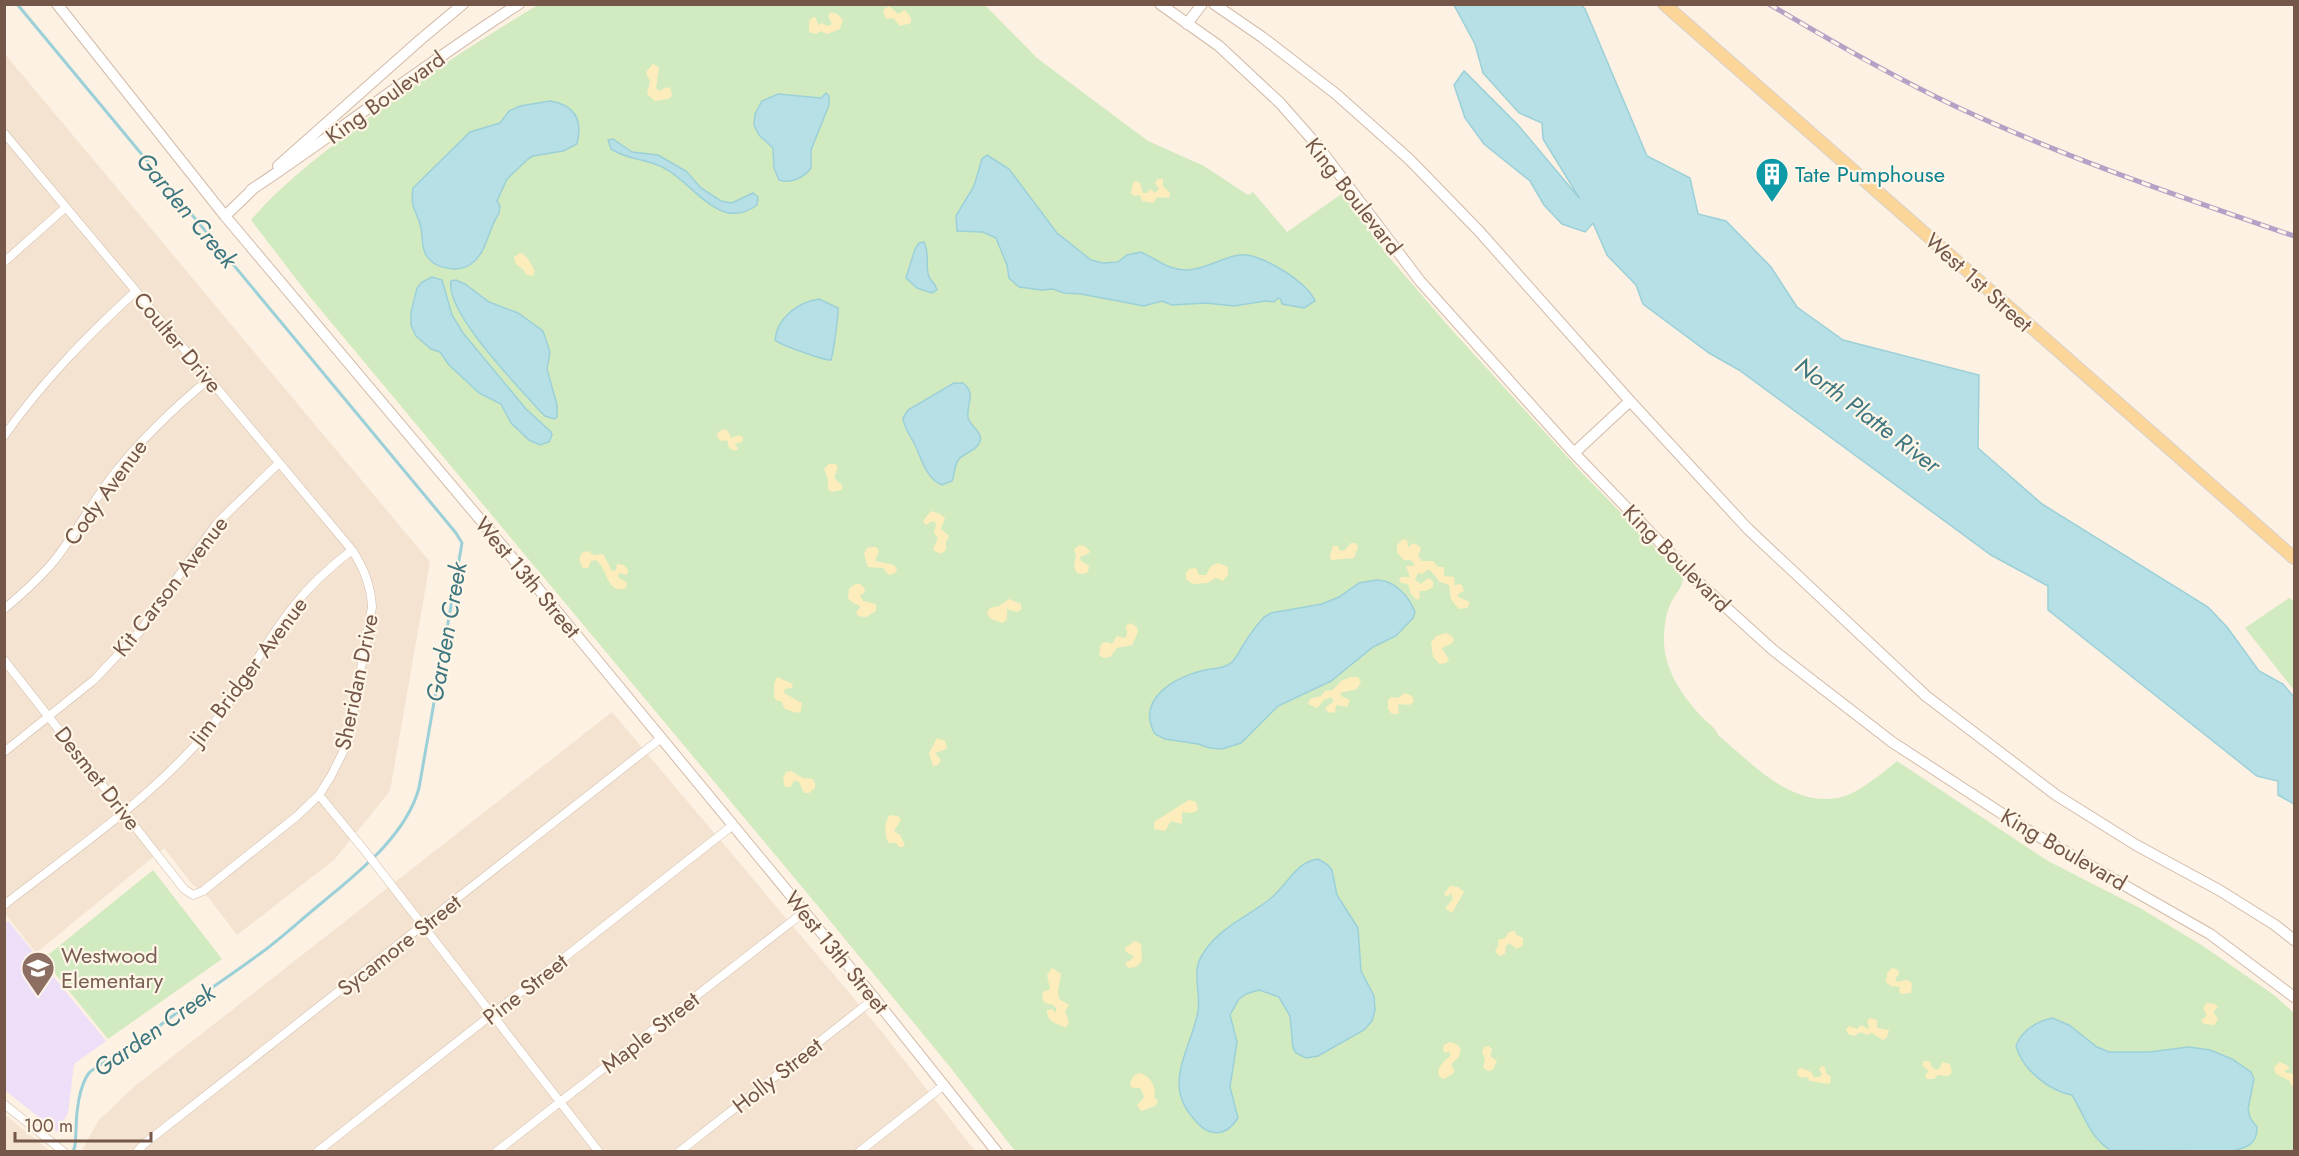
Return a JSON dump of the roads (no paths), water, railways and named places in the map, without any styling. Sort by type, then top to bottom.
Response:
[{"type":"main road","name":"West 1st Street","points":[[1664,4],[2295,558]]},
{"type":"street","name":"West 13th Street","points":[[57,4],[225,216],[733,825],[875,998],[997,1152]]},
{"type":"street","name":"King Boulevard","points":[[225,216],[251,190],[463,4]]},
{"type":"street","name":"King Boulevard","points":[[251,190],[319,145],[440,57],[519,4]]},
{"type":"street","name":"King Boulevard","points":[[1160,4],[1219,46],[1280,103],[1317,145],[1420,281],[1574,453],[1697,581],[1773,650],[1892,742],[2024,828],[2210,934],[2295,997]]},
{"type":"street","points":[[1187,24],[1202,4]]},
{"type":"street","name":"King Boulevard","points":[[1214,4],[1262,37],[1336,94],[1410,159],[1479,231],[1630,401],[1748,529],[1926,696],[2056,795],[2136,845],[2218,890],[2295,940]]},
{"type":"street","name":"Coulter Drive","points":[[4,133],[352,550]]},
{"type":"street","points":[[4,262],[65,208]]},
{"type":"street","points":[[4,436],[68,356],[136,291]]},
{"type":"street","name":"Cody Avenue","points":[[4,609],[38,580],[54,561],[112,476],[133,451],[171,411],[209,379]]},
{"type":"street","points":[[1574,453],[1630,401]]},
{"type":"street","name":"Kit Carson Avenue","points":[[4,752],[94,680],[142,629],[218,522],[279,463]]},
{"type":"street","name":"Sheridan Drive","points":[[193,895],[203,891],[241,861],[297,816],[319,795],[348,742],[372,607],[365,572],[352,550]]},
{"type":"street","name":"Jim Bridger Avenue","points":[[4,905],[124,811],[167,774],[210,728],[292,608],[318,579],[352,550]]},
{"type":"street","name":"Desmet Drive","points":[[4,660],[184,889],[193,895]]},
{"type":"street","name":"Sycamore Street","points":[[137,1152],[144,1144],[660,739]]},
{"type":"street","points":[[319,795],[599,1152]]},
{"type":"street","name":"Pine Street","points":[[317,1152],[733,825]]},
{"type":"street","name":"Maple Street","points":[[496,1152],[804,912]]},
{"type":"street","name":"Holly Street","points":[[679,1152],[875,998]]},
{"type":"street","points":[[859,1152],[944,1085]]},
{"type":"street","points":[[4,1104],[64,1151]]},
{"type":"water","name":"North Platte River","points":[[1454,5],[1581,5],[1585,9],[1647,156],[1690,178],[1698,214],[1726,221],[1771,267],[1797,307],[1843,340],[1979,375],[1978,448],[2042,504],[2208,607],[2227,627],[2259,671],[2283,684],[2294,697],[2294,804],[2278,795],[2278,781],[2257,776],[2048,610],[2048,586],[1991,555],[1739,370],[1709,353],[1643,304],[1636,285],[1607,255],[1593,223],[1585,232],[1562,224],[1544,205],[1530,181],[1484,144],[1465,118],[1454,85],[1464,71],[1518,125],[1580,199],[1543,139],[1542,123],[1519,113],[1483,73],[1475,44]]},
{"type":"water","points":[[826,93],[829,96],[829,105],[811,150],[811,168],[805,175],[796,179],[779,180],[774,168],[773,148],[759,135],[754,125],[755,114],[762,101],[778,94],[821,98]]},
{"type":"water","points":[[550,101],[566,106],[575,115],[579,128],[577,144],[563,151],[533,156],[507,179],[497,201],[500,206],[499,213],[481,254],[471,264],[453,269],[435,264],[423,249],[421,228],[413,206],[413,188],[470,132],[500,123],[509,111],[520,106]]},
{"type":"water","points":[[613,139],[632,152],[658,155],[686,171],[701,188],[721,201],[732,203],[753,193],[758,197],[757,205],[743,212],[731,213],[719,210],[664,168],[611,149],[608,140]]},
{"type":"water","points":[[987,155],[1009,169],[1057,233],[1091,260],[1103,263],[1118,262],[1127,255],[1141,252],[1169,267],[1187,270],[1201,268],[1232,256],[1247,255],[1270,263],[1293,277],[1315,301],[1304,308],[1282,304],[1278,298],[1274,302],[1265,301],[1234,306],[1206,303],[1172,305],[1162,301],[1144,306],[1064,293],[1053,289],[1019,287],[1009,278],[1007,265],[996,238],[983,232],[957,231],[956,216],[974,186],[982,159]]},
{"type":"water","points":[[924,242],[929,277],[937,290],[932,293],[917,288],[906,278],[915,249],[919,243]]},
{"type":"water","points":[[432,277],[442,280],[452,315],[463,333],[526,409],[551,432],[549,442],[540,445],[529,440],[511,423],[501,404],[479,393],[449,365],[440,352],[431,349],[416,336],[411,325],[411,312],[417,288],[422,282]]},
{"type":"water","points":[[456,280],[489,302],[518,313],[543,331],[550,352],[547,369],[557,405],[557,417],[554,419],[545,416],[484,348],[459,311],[452,294],[451,281]]},
{"type":"water","points":[[819,299],[838,308],[831,360],[803,352],[775,340],[780,325],[790,312],[796,307]]},
{"type":"water","points":[[954,383],[963,383],[969,391],[968,417],[980,434],[980,441],[976,447],[959,459],[952,481],[942,485],[932,478],[925,468],[903,418],[908,410]]},
{"type":"water","points":[[1377,580],[1389,583],[1400,590],[1409,600],[1415,612],[1413,618],[1396,636],[1373,647],[1331,681],[1278,706],[1241,743],[1222,749],[1210,748],[1165,739],[1155,734],[1150,721],[1150,710],[1154,700],[1162,691],[1194,673],[1222,667],[1232,662],[1264,617],[1271,613],[1322,604],[1339,597],[1359,583]]},
{"type":"water","points":[[1318,859],[1332,870],[1337,895],[1358,928],[1361,971],[1374,996],[1375,1010],[1372,1021],[1364,1030],[1318,1056],[1306,1058],[1296,1053],[1293,1048],[1290,1016],[1279,997],[1259,990],[1246,994],[1239,999],[1230,1015],[1237,1042],[1230,1087],[1238,1118],[1223,1131],[1216,1133],[1209,1131],[1194,1119],[1184,1106],[1179,1079],[1181,1065],[1198,1011],[1198,963],[1215,938],[1270,899],[1303,865]]},
{"type":"water","points":[[2052,1018],[2069,1025],[2097,1047],[2109,1052],[2149,1052],[2189,1047],[2210,1050],[2232,1059],[2251,1072],[2254,1079],[2248,1109],[2250,1118],[2257,1127],[2255,1138],[2247,1146],[2233,1151],[2110,1150],[2092,1132],[2072,1095],[2054,1089],[2038,1078],[2019,1055],[2016,1046],[2022,1035],[2035,1024]]},
{"type":"waterway","name":"Garden Creek","points":[[17,4],[462,543],[419,788],[404,821],[367,864],[272,944],[135,1045],[89,1073],[79,1100],[73,1152]]},
{"type":"railway","points":[[1769,4],[1886,71],[1998,126],[2124,176],[2294,236]]},
{"type":"place","name":"Tate Pumphouse","points":[[1772,203]]},
{"type":"place","name":"Westwood Elementary","points":[[38,997]]}]
